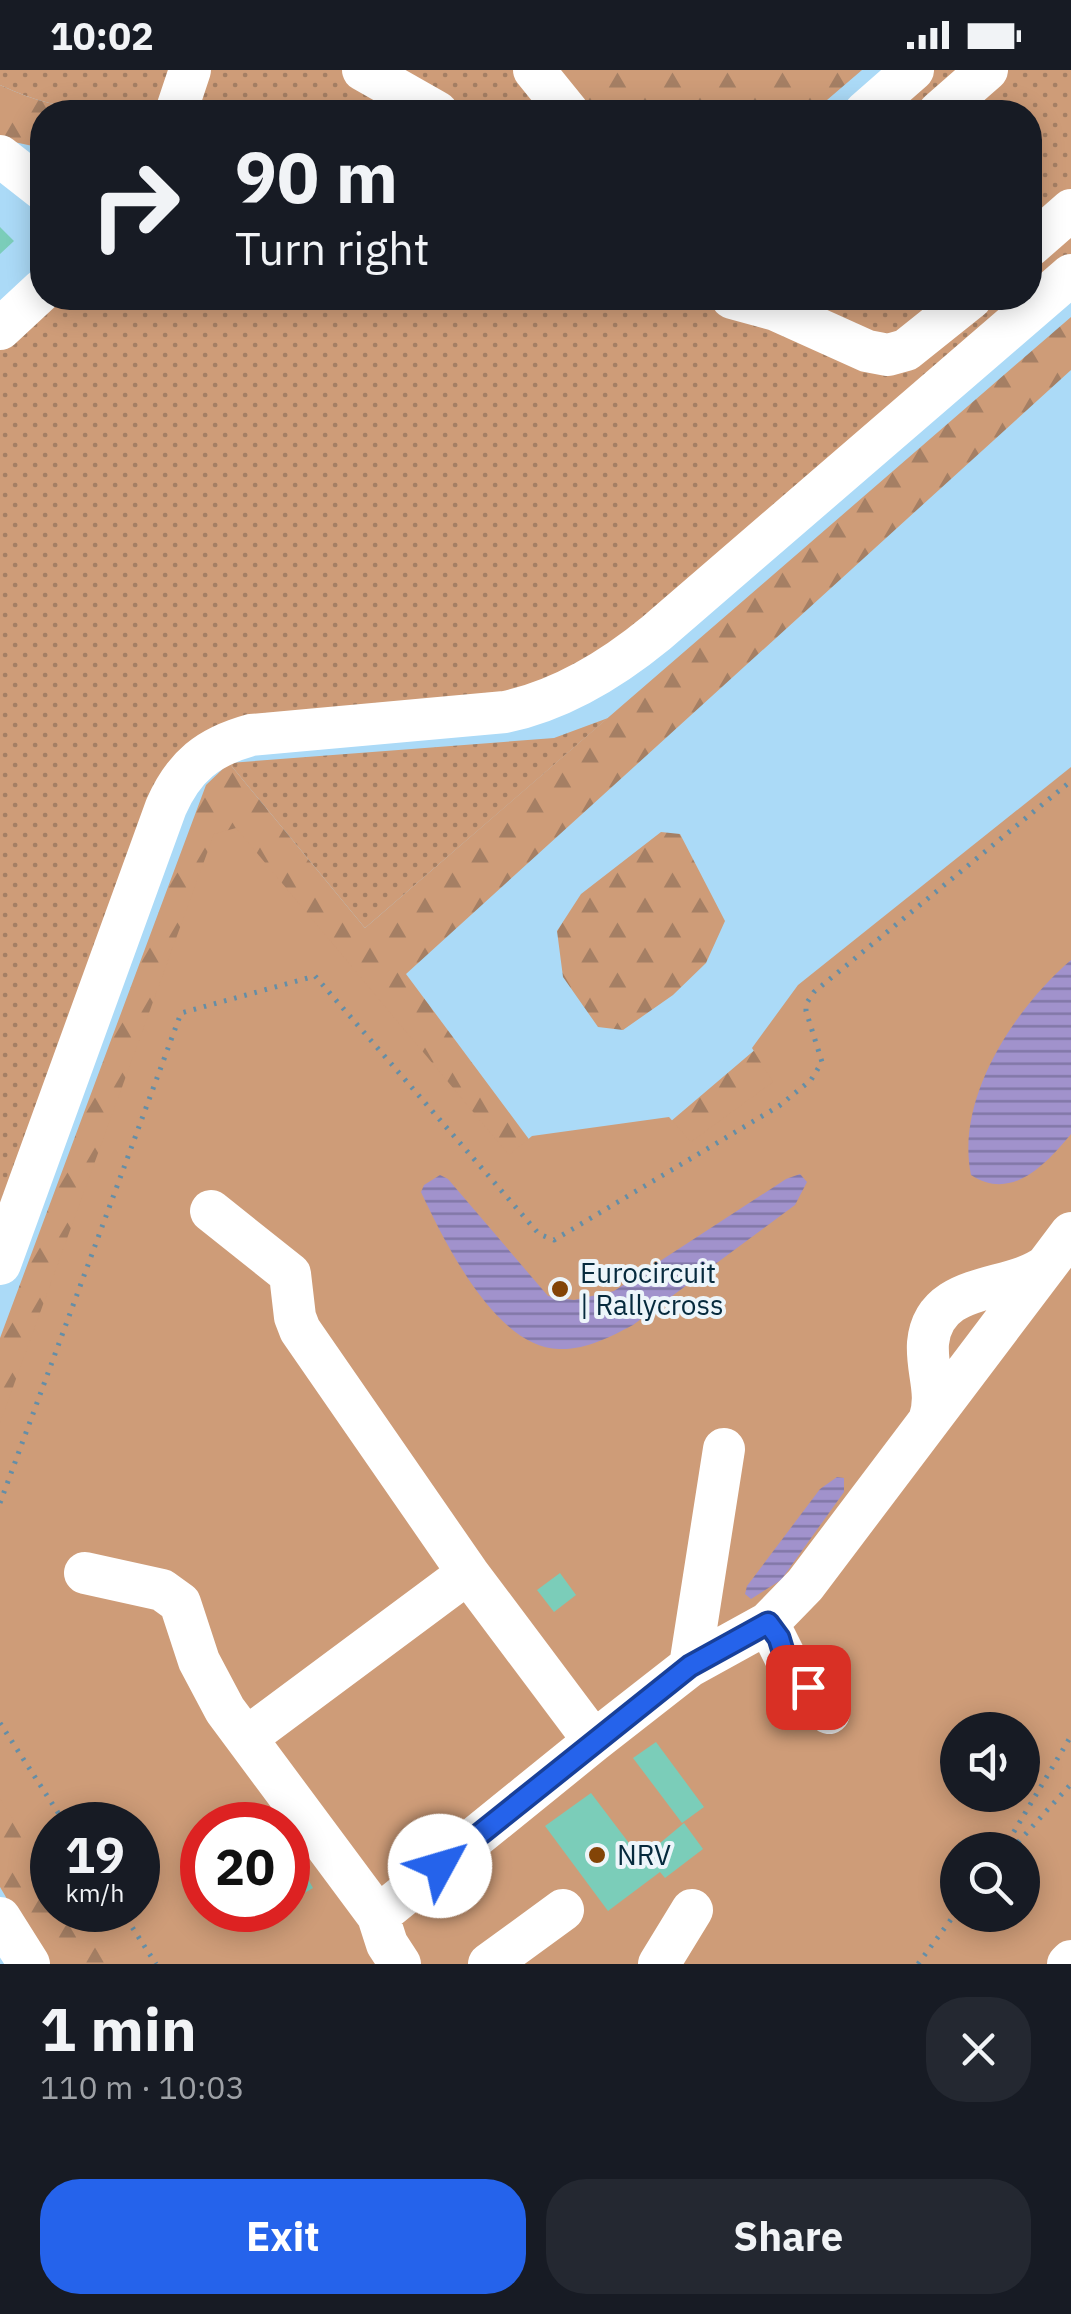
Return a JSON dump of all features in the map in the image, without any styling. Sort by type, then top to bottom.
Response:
[{"type":"lane","points":[[180,100],[190,70]]},
{"type":"lane","points":[[362,70],[416,100]]},
{"type":"lane","points":[[534,70],[558,100]]},
{"type":"lane","points":[[879,100],[913,70]]},
{"type":"lane","points":[[953,100],[987,70]]},
{"type":"lane","points":[[0,156],[30,180]]},
{"type":"lane","points":[[1042,235],[1071,210]]},
{"type":"lane","points":[[1042,300],[1071,275]]},
{"type":"lane","points":[[0,329],[30,301]]},
{"type":"lane","points":[[776,310],[878,355],[906,350],[956,310]]},
{"type":"lane","points":[[0,1264],[166,808],[194,762],[225,742],[251,735],[505,712],[528,707],[578,686],[656,634],[1031,310]]},
{"type":"lane","points":[[211,1211],[290,1274],[300,1330],[468,1574],[594,1741]]},
{"type":"lane","points":[[378,1916],[690,1666],[768,1623],[818,1569],[1059,1249]]},
{"type":"lane","points":[[690,1666],[724,1449]]},
{"type":"lane","points":[[85,1573],[171,1594],[180,1603],[208,1682],[378,1916],[387,1944],[400,1964]]},
{"type":"lane","points":[[246,1738],[468,1574]]},
{"type":"lane","points":[[768,1623],[779,1638],[786,1661],[829,1712]]},
{"type":"lane","points":[[489,1964],[563,1910]]},
{"type":"lane","points":[[659,1964],[692,1910]]},
{"type":"lane","points":[[0,1918],[29,1964]]},
{"type":"path","points":[[0,1502],[181,1012],[315,976],[539,1234],[554,1240],[778,1106],[811,1080],[822,1062],[806,1011],[814,992],[1071,781]]},
{"type":"path","points":[[0,1723],[51,1802]]},
{"type":"path","points":[[1013,1832],[1071,1736]]},
{"type":"path","points":[[1027,1832],[1071,1784]]},
{"type":"path","points":[[136,1932],[156,1964]]},
{"type":"path","points":[[918,1964],[942,1932]]},
{"type":"green space","points":[[0,70],[178,70],[170,100],[39,100],[0,85]]},
{"type":"green space","points":[[204,70],[515,70],[541,100],[194,100]]},
{"type":"green space","points":[[557,70],[862,70],[827,100],[583,100]]},
{"type":"green space","points":[[932,70],[1071,70],[1071,262],[1042,287],[1042,100],[899,100]]},
{"type":"green space","points":[[0,85],[39,100],[30,100],[30,145],[0,139]]},
{"type":"green space","points":[[44,310],[1016,310],[646,630],[555,688],[207,740],[0,1234],[0,349]]},
{"type":"green space","points":[[1071,317],[1071,370],[406,974],[531,1142],[508,1163],[0,1438],[0,1338],[206,785],[229,763],[365,928]]},
{"type":"green space","points":[[608,718],[365,928],[229,763],[554,738]]},
{"type":"green space","name":"Eurocircuit | Rallycross","points":[[1071,767],[1071,1949],[1059,1964],[108,1964],[87,1932],[160,1932],[160,1802],[30,1802],[30,1845],[0,1799],[0,1423],[214,834],[236,828],[509,1155],[532,1136],[669,1117],[691,1142],[773,1082],[752,1048],[798,985]]},
{"type":"green space","points":[[661,832],[680,834],[725,921],[706,963],[673,995],[623,1030],[598,1027],[563,977],[557,931],[581,894]]},
{"type":"green space","points":[[757,1048],[780,1083],[689,1150],[670,1122]]},
{"type":"green space","points":[[0,1794],[30,1840],[30,1932],[91,1932],[112,1964],[45,1964],[0,1887]]},
{"type":"shaded area","points":[[1071,960],[1071,1134],[1027,1176],[1014,1182],[986,1182],[971,1175],[968,1146],[981,1086],[1011,1029]]},
{"type":"shaded area","points":[[800,1174],[807,1182],[795,1205],[633,1325],[598,1342],[569,1349],[536,1344],[494,1312],[458,1263],[421,1192],[424,1185],[440,1175],[448,1179],[548,1296],[574,1300],[614,1291],[786,1179]]},
{"type":"shaded area","points":[[837,1477],[844,1478],[844,1492],[781,1580],[751,1599],[745,1594],[747,1586],[820,1489]]},
{"type":"building","points":[[0,227],[14,241],[0,254]]},
{"type":"building","points":[[560,1573],[576,1595],[554,1612],[537,1590]]},
{"type":"building","points":[[656,1742],[704,1807],[682,1823],[633,1758]]},
{"type":"building","points":[[591,1793],[641,1859],[684,1823],[703,1849],[665,1878],[660,1872],[608,1911],[545,1826]]},
{"type":"place","name":"Eurocircuit | Rallycross","points":[[560,1289]]},
{"type":"place","name":"NRV","points":[[597,1855]]},
{"type":"route","points":[[440,1866],[690,1666],[768,1623],[779,1638],[786,1661],[808,1687]]}]
